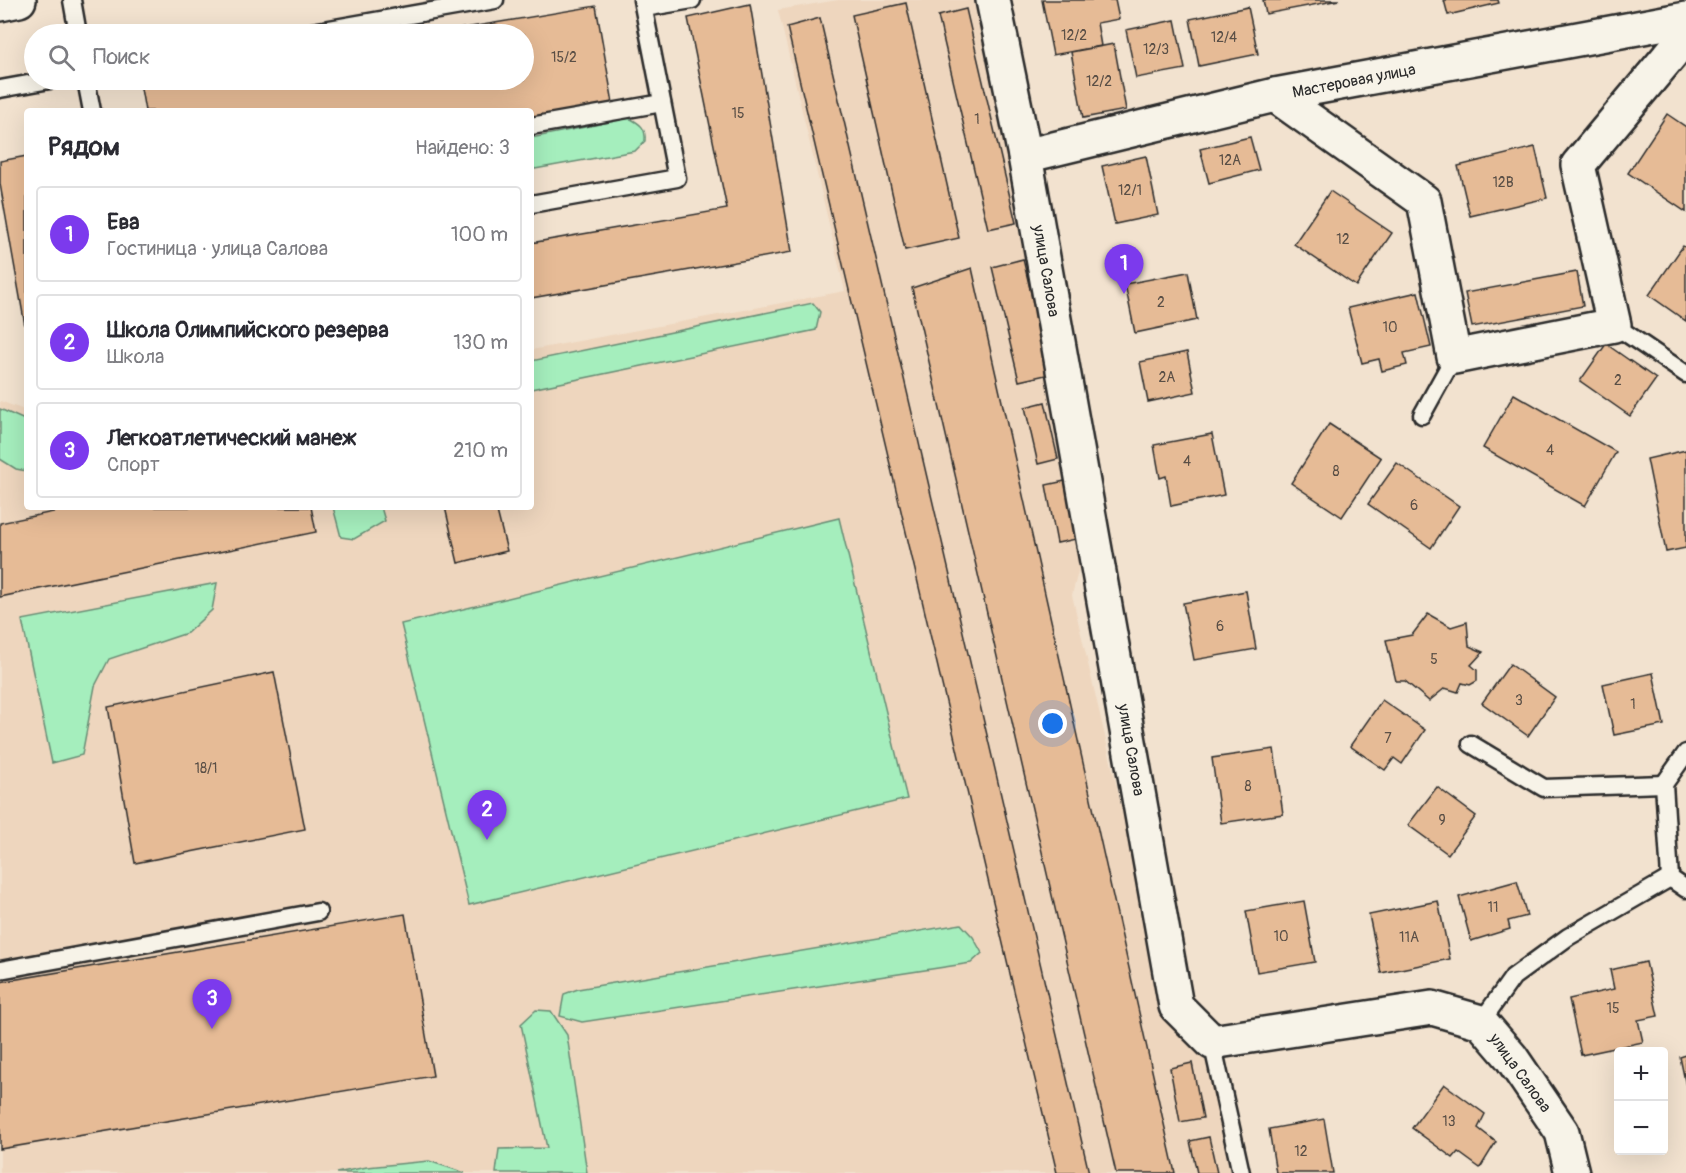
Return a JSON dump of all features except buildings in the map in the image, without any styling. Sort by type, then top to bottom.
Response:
[{"type":"street","points":[[0,4],[20,0]]},
{"type":"street","name":"улица Салова","points":[[993,0],[1025,156],[1176,1006],[1212,1042],[1432,1008],[1481,1022],[1511,1057],[1562,1132],[1572,1173]]},
{"type":"street","name":"Мастеровая улица","points":[[1025,156],[1275,96],[1686,19]]},
{"type":"street","points":[[1275,96],[1424,201],[1454,357],[1614,324],[1578,165],[1686,36]]},
{"type":"lane","points":[[72,0],[76,24]]},
{"type":"lane","points":[[358,24],[495,0]]},
{"type":"lane","points":[[534,203],[677,178],[643,4],[692,0]]},
{"type":"lane","points":[[0,89],[24,85]]},
{"type":"lane","points":[[88,90],[91,108]]},
{"type":"lane","points":[[534,125],[662,102]]},
{"type":"lane","points":[[1614,324],[1686,374]]},
{"type":"lane","points":[[1422,415],[1454,357]]},
{"type":"lane","points":[[1471,744],[1544,788],[1664,784]]},
{"type":"lane","points":[[1670,878],[1664,784],[1686,753]]},
{"type":"lane","points":[[1670,878],[1686,889]]},
{"type":"lane","points":[[1481,1022],[1513,976],[1568,937],[1670,878]]},
{"type":"lane","points":[[0,970],[318,912]]},
{"type":"lane","points":[[1212,1042],[1241,1173]]},
{"type":"shaded area","points":[[838,0],[978,0],[1082,556],[1072,595],[1173,1027],[1205,1053],[1230,1173],[0,1173],[0,401],[24,410],[24,510],[534,510],[534,349],[845,291],[778,10]]},
{"type":"green space","points":[[629,118],[640,124],[645,133],[645,141],[635,151],[535,169],[534,137]]},
{"type":"green space","points":[[813,303],[820,312],[816,330],[534,388],[534,360]]},
{"type":"green space","points":[[0,409],[24,420],[24,470],[16,469],[0,459]]},
{"type":"green space","points":[[334,510],[382,510],[385,521],[354,539],[341,537]]},
{"type":"green space","points":[[839,518],[907,799],[469,905],[401,624]]},
{"type":"green space","points":[[217,583],[212,610],[187,633],[109,659],[95,686],[82,755],[52,763],[22,620]]},
{"type":"green space","points":[[961,924],[973,937],[982,953],[971,963],[582,1022],[560,1016],[564,994],[578,989]]},
{"type":"green space","points":[[536,1010],[551,1011],[567,1035],[587,1173],[496,1173],[499,1149],[547,1148],[521,1024]]},
{"type":"green space","points":[[429,1161],[465,1173],[336,1173],[367,1167]]},
{"type":"place","name":"Ева","points":[[1124,294]]},
{"type":"place","name":"Школа Олимпийского резерва","points":[[487,840]]},
{"type":"place","name":"Легкоатлетический манеж","points":[[212,1029]]}]
